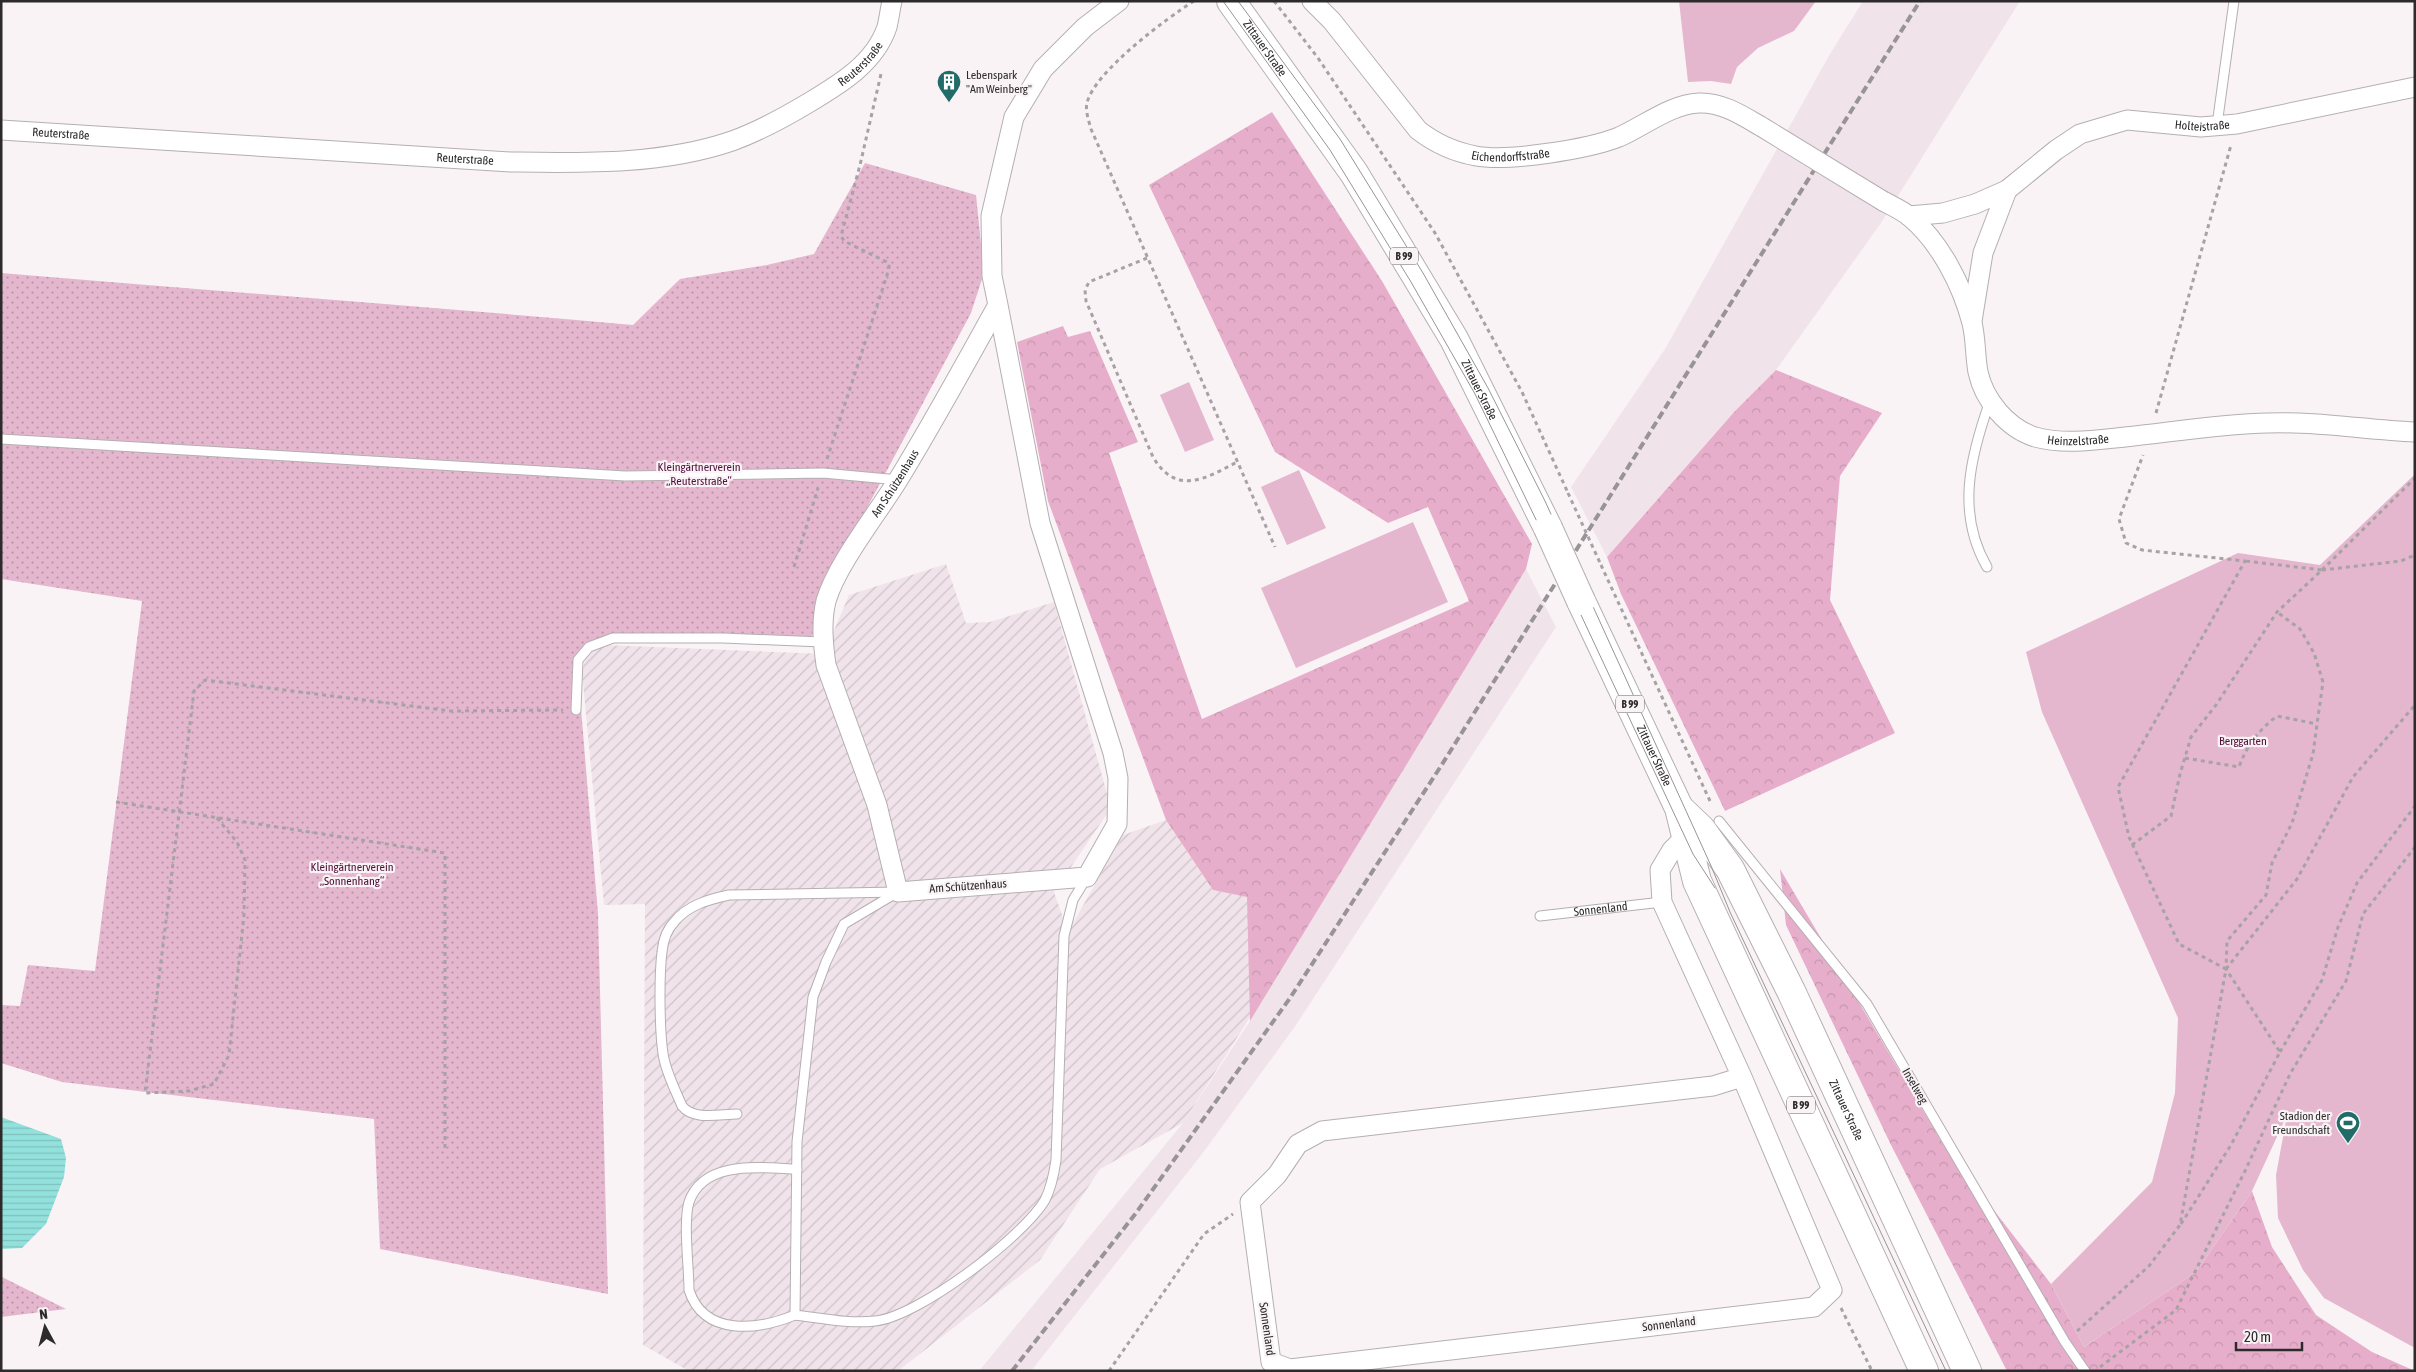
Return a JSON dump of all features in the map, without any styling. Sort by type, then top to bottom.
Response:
[{"type":"main road","name":"Zittauer Straße","points":[[1231,1],[1359,181],[1454,339],[1548,528],[1679,808],[1702,829],[1730,869],[1791,991],[1967,1371]]},
{"type":"main road","name":"Zittauer Straße","points":[[1702,829],[1697,881],[1924,1371]]},
{"type":"street","name":"Reuterstraße","points":[[1,130],[511,162],[591,163],[690,152],[732,141],[774,123],[833,88],[870,58],[886,28],[892,1]]},
{"type":"street","points":[[1087,877],[1117,824],[1118,778],[1114,754],[1089,682],[1040,522],[992,276],[991,216],[1014,117],[1043,69],[1085,26],[1119,1]]},
{"type":"street","name":"Eichendorffstraße","points":[[1312,1],[1332,21],[1418,130],[1432,141],[1458,152],[1479,157],[1504,157],[1567,151],[1618,137],[1683,106],[1700,102],[1727,107],[1884,201]]},
{"type":"street","name":"Holteistraße","points":[[1909,216],[1951,210],[1975,204],[2007,190],[2056,150],[2080,134],[2127,120],[2201,127],[2237,124],[2415,87]]},
{"type":"street","points":[[1972,323],[1983,254],[2007,190]]},
{"type":"street","name":"Heinzelstraße","points":[[1884,201],[1909,216],[1928,236],[1954,275],[1972,323],[1978,372],[1983,389],[1990,401],[2001,415],[2017,428],[2036,437],[2078,442],[2211,426],[2270,422],[2342,425],[2415,432]]},
{"type":"street","name":"Am Schützenhaus","points":[[998,305],[899,480],[839,572],[827,599],[822,642],[826,665],[877,805],[898,892],[1087,877]]},
{"type":"street","points":[[1702,829],[1672,850],[1660,870],[1662,902],[1742,1077],[1832,1290]]},
{"type":"street","points":[[1250,1202],[1277,1176],[1298,1144],[1322,1131],[1714,1086],[1742,1077]]},
{"type":"street","name":"Sonnenland","points":[[1250,1202],[1271,1362],[1290,1369],[1814,1307],[1832,1290]]},
{"type":"lane","points":[[2217,125],[2234,1]]},
{"type":"lane","points":[[1987,567],[1978,552],[1968,503],[1970,462],[1990,401]]},
{"type":"lane","points":[[1,439],[625,476],[823,473],[899,480]]},
{"type":"lane","points":[[576,710],[578,660],[589,647],[613,638],[723,638],[822,642]]},
{"type":"lane","name":"Inselweg","points":[[1702,829],[1867,1004],[2065,1342],[2084,1371]]},
{"type":"lane","points":[[797,1169],[737,1169],[707,1179],[695,1191],[689,1204],[687,1219],[689,1290],[692,1299],[700,1311],[714,1322],[736,1327],[765,1325],[796,1315],[875,1322],[908,1312],[932,1300],[1015,1235],[1044,1200],[1054,1176],[1064,936],[1073,900],[1087,877]]},
{"type":"lane","points":[[796,1315],[797,1169],[802,1094],[814,997],[826,962],[844,924],[898,892]]},
{"type":"lane","points":[[737,1114],[698,1116],[687,1112],[682,1106],[665,1062],[662,1039],[662,952],[665,935],[675,920],[689,909],[710,899],[729,895],[898,892]]},
{"type":"lane","name":"Sonnenland","points":[[1540,916],[1662,902]]},
{"type":"path","points":[[1194,1],[1181,9],[1114,64],[1100,78],[1087,104],[1090,129],[1275,547]]},
{"type":"path","points":[[1274,1],[1318,58],[1436,233],[1522,392],[1601,565],[1702,829]]},
{"type":"path","points":[[794,567],[889,269],[889,264],[885,261],[841,239],[881,81],[878,68],[870,58]]},
{"type":"path","points":[[2237,124],[2151,434],[2118,519],[2126,543],[2142,550],[2322,570],[2401,561],[2415,555]]},
{"type":"path","points":[[1147,258],[1089,282],[1085,290],[1086,301],[1153,457],[1162,472],[1182,481],[1206,478],[1237,462]]},
{"type":"path","points":[[2132,845],[2171,816],[2191,737],[2216,705],[2277,612],[2415,478]]},
{"type":"path","points":[[2245,561],[2118,787],[2132,845],[2179,944],[2226,969],[2280,1052]]},
{"type":"path","points":[[2180,1225],[2226,969],[2227,941],[2266,895],[2272,863],[2292,823],[2313,754],[2323,682],[2314,653],[2300,629],[2277,612]]},
{"type":"path","points":[[217,818],[237,842],[245,860],[244,915],[229,1055],[214,1084],[190,1092],[145,1093],[194,691],[205,680],[451,711],[576,710]]},
{"type":"path","points":[[2226,969],[2297,879],[2353,777],[2415,705]]},
{"type":"path","points":[[2185,758],[2239,767],[2245,750],[2262,728],[2277,716],[2317,724]]},
{"type":"path","points":[[116,802],[445,853],[445,1152]]},
{"type":"path","points":[[2065,1342],[2149,1266],[2180,1225],[2231,1145],[2280,1052],[2322,980],[2338,927],[2357,882],[2415,806]]},
{"type":"path","points":[[2095,1371],[2176,1310],[2246,1171],[2290,1074],[2346,981],[2363,914],[2415,847]]},
{"type":"path","points":[[1109,1371],[1204,1234],[1250,1202]]},
{"type":"path","points":[[1832,1290],[1872,1371]]},
{"type":"shaded area","points":[[1863,1],[2020,1],[1881,223],[1776,370],[1735,411],[1607,557],[1571,487],[1665,349],[1830,54]]},
{"type":"shaded area","points":[[946,564],[966,623],[990,622],[1054,602],[1111,808],[1054,892],[1068,932],[1123,835],[1166,820],[1213,890],[1318,910],[1183,1123],[1100,1169],[1040,1260],[898,1371],[689,1371],[643,1345],[645,904],[604,905],[582,672],[587,653],[605,645],[824,654],[849,595]]},
{"type":"shaded area","points":[[1526,569],[1556,627],[1296,1025],[1202,1154],[1031,1371],[979,1371],[1183,1123],[1250,1021]]},
{"type":"green space","points":[[1679,1],[1816,1],[1794,31],[1758,48],[1737,67],[1731,84],[1711,81],[1688,82]]},
{"type":"green space","points":[[1272,112],[1382,281],[1532,544],[1526,569],[1250,1021],[1247,897],[1213,890],[1166,820],[1048,501],[1017,342],[1063,326],[1068,337],[1090,331],[1138,442],[1109,453],[1202,719],[1469,601],[1428,507],[1388,523],[1275,452],[1149,185]]},
{"type":"green space","points":[[865,163],[976,195],[984,273],[971,313],[829,579],[815,612],[812,640],[612,637],[577,660],[598,914],[608,1294],[380,1249],[374,1119],[62,1082],[1,1063],[1,1005],[20,1006],[28,965],[95,971],[142,601],[1,579],[1,273],[633,325],[680,279],[767,265],[814,254]]},
{"type":"green space","points":[[1776,370],[1882,413],[1840,476],[1830,600],[1895,733],[1725,811],[1621,594],[1607,557],[1735,411]]},
{"type":"green space","points":[[1189,382],[1214,440],[1185,452],[1160,395]]},
{"type":"green space","points":[[1299,470],[1326,528],[1287,545],[1261,487]]},
{"type":"green space","name":"Berggarten","points":[[2415,474],[2415,1348],[2324,1298],[2303,1270],[2278,1218],[2276,1175],[2287,1115],[2252,1191],[2196,1272],[2084,1347],[2051,1284],[2152,1182],[2175,1093],[2178,1018],[2042,712],[2026,652],[2238,553],[2320,565]]},
{"type":"green space","points":[[1413,522],[1448,602],[1296,668],[1261,588]]},
{"type":"green space","points":[[1780,869],[1944,1146],[2051,1284],[2084,1347],[2196,1272],[2252,1191],[2272,1247],[2316,1315],[2372,1352],[2415,1371],[2007,1371],[1891,1145],[1786,925]]},
{"type":"green space","points":[[2,1277],[66,1309],[1,1317]]},
{"type":"water","points":[[1,1117],[61,1139],[66,1158],[64,1177],[46,1224],[22,1248],[1,1249]]},
{"type":"tram line","points":[[1223,1],[1330,150],[1411,282],[1475,394],[1544,536],[1693,854],[1715,888]]},
{"type":"tram line","points":[[1238,1],[1340,139],[1423,273],[1488,388],[1545,501],[1712,868],[1730,912],[1946,1371]]},
{"type":"railway","points":[[1012,1371],[1136,1213],[1290,998],[1441,766],[1920,1]]},
{"type":"place","name":"Lebenspark \"Am Weinberg\"","points":[[949,103]]},
{"type":"place","name":"Stadion der Freundschaft","points":[[2348,1144]]},
{"type":"park label","name":"Kleingärtnerverein „Reuterstraße“","points":[[699,474]]},
{"type":"park label","name":"Kleingärtnerverein „Sonnenhang“","points":[[352,874]]}]
